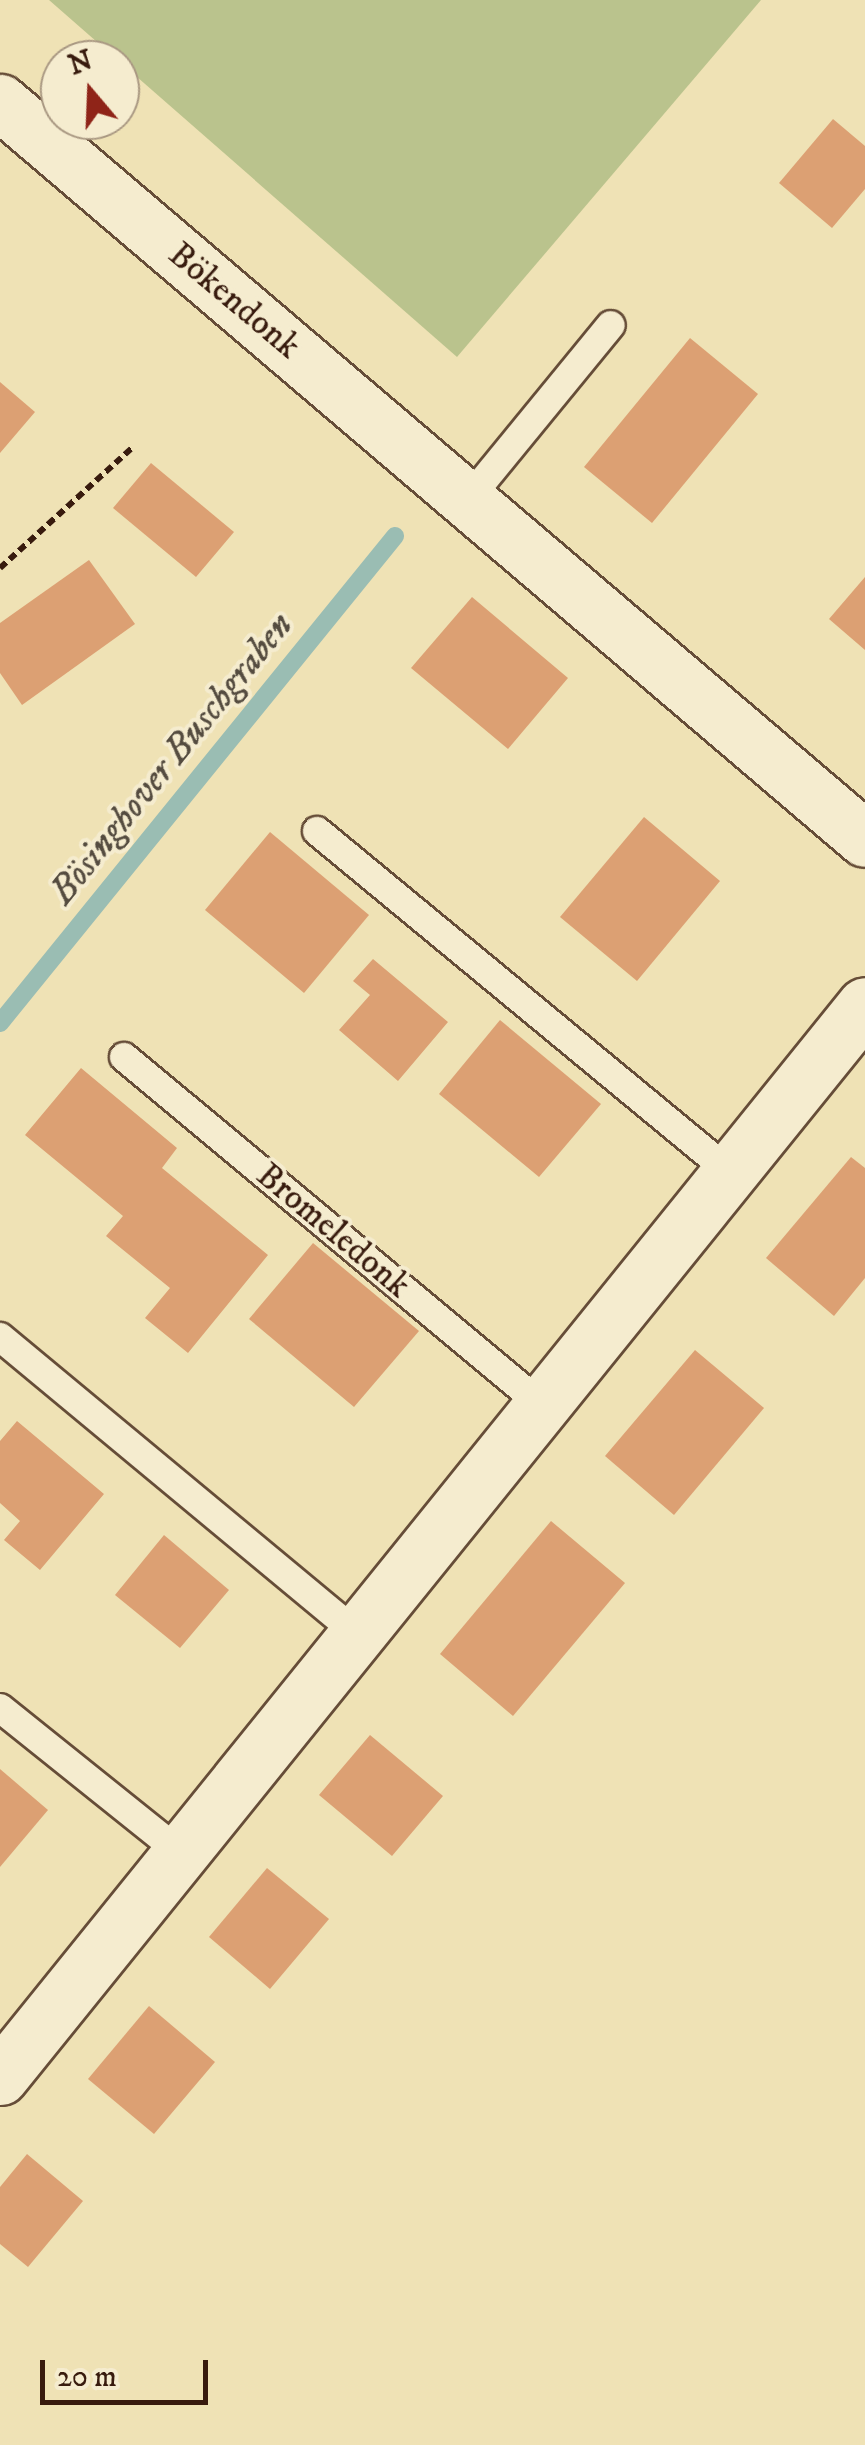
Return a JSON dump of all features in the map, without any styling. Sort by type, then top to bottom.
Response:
[{"type":"street","name":"Bökendonk","points":[[0,102],[470,497],[865,839]]},
{"type":"street","points":[[0,2077],[865,1006]]},
{"type":"lane","points":[[470,497],[612,325]]},
{"type":"lane","points":[[317,831],[731,1174]]},
{"type":"lane","name":"Bromeledonk","points":[[124,1057],[542,1405]]},
{"type":"lane","points":[[0,1337],[358,1634]]},
{"type":"lane","points":[[0,1708],[180,1853]]},
{"type":"path","points":[[0,568],[132,447]]},
{"type":"green space","points":[[49,0],[761,0],[457,357],[140,80],[140,40],[95,40]]},
{"type":"building","points":[[833,119],[865,146],[865,189],[832,228],[779,183]]},
{"type":"building","points":[[690,338],[758,394],[652,523],[584,467]]},
{"type":"building","points":[[0,382],[35,412],[0,453]]},
{"type":"building","points":[[151,463],[234,532],[196,577],[113,508]]},
{"type":"building","points":[[89,560],[135,624],[22,705],[0,673],[0,623]]},
{"type":"building","points":[[865,577],[865,650],[829,619]]},
{"type":"building","points":[[472,597],[568,678],[508,749],[411,668]]},
{"type":"building","points":[[644,817],[720,881],[637,981],[560,917]]},
{"type":"building","points":[[270,832],[369,915],[304,993],[205,910]]},
{"type":"building","points":[[373,959],[448,1022],[398,1081],[339,1030],[370,995],[353,981]]},
{"type":"building","points":[[500,1020],[601,1104],[539,1177],[439,1094]]},
{"type":"building","points":[[81,1068],[177,1148],[162,1168],[268,1255],[188,1353],[145,1318],[170,1288],[106,1236],[123,1216],[25,1135]]},
{"type":"building","points":[[851,1157],[865,1168],[865,1278],[834,1316],[766,1258]]},
{"type":"building","points":[[313,1243],[419,1331],[354,1407],[249,1319]]},
{"type":"building","points":[[695,1350],[764,1408],[674,1515],[605,1456]]},
{"type":"building","points":[[17,1421],[104,1494],[40,1570],[4,1540],[20,1521],[0,1503],[0,1441]]},
{"type":"building","points":[[551,1521],[625,1583],[513,1716],[440,1654]]},
{"type":"building","points":[[164,1535],[229,1590],[180,1648],[115,1595]]},
{"type":"building","points":[[370,1735],[443,1796],[392,1856],[319,1795]]},
{"type":"building","points":[[0,1769],[48,1810],[0,1867]]},
{"type":"building","points":[[267,1868],[329,1919],[270,1989],[209,1937]]},
{"type":"building","points":[[149,2006],[215,2062],[154,2134],[88,2079]]},
{"type":"building","points":[[27,2154],[83,2201],[28,2267],[0,2244],[0,2187]]},
{"type":"waterway","name":"Bösinghover Buschgraben","points":[[0,1023],[395,536]]}]
